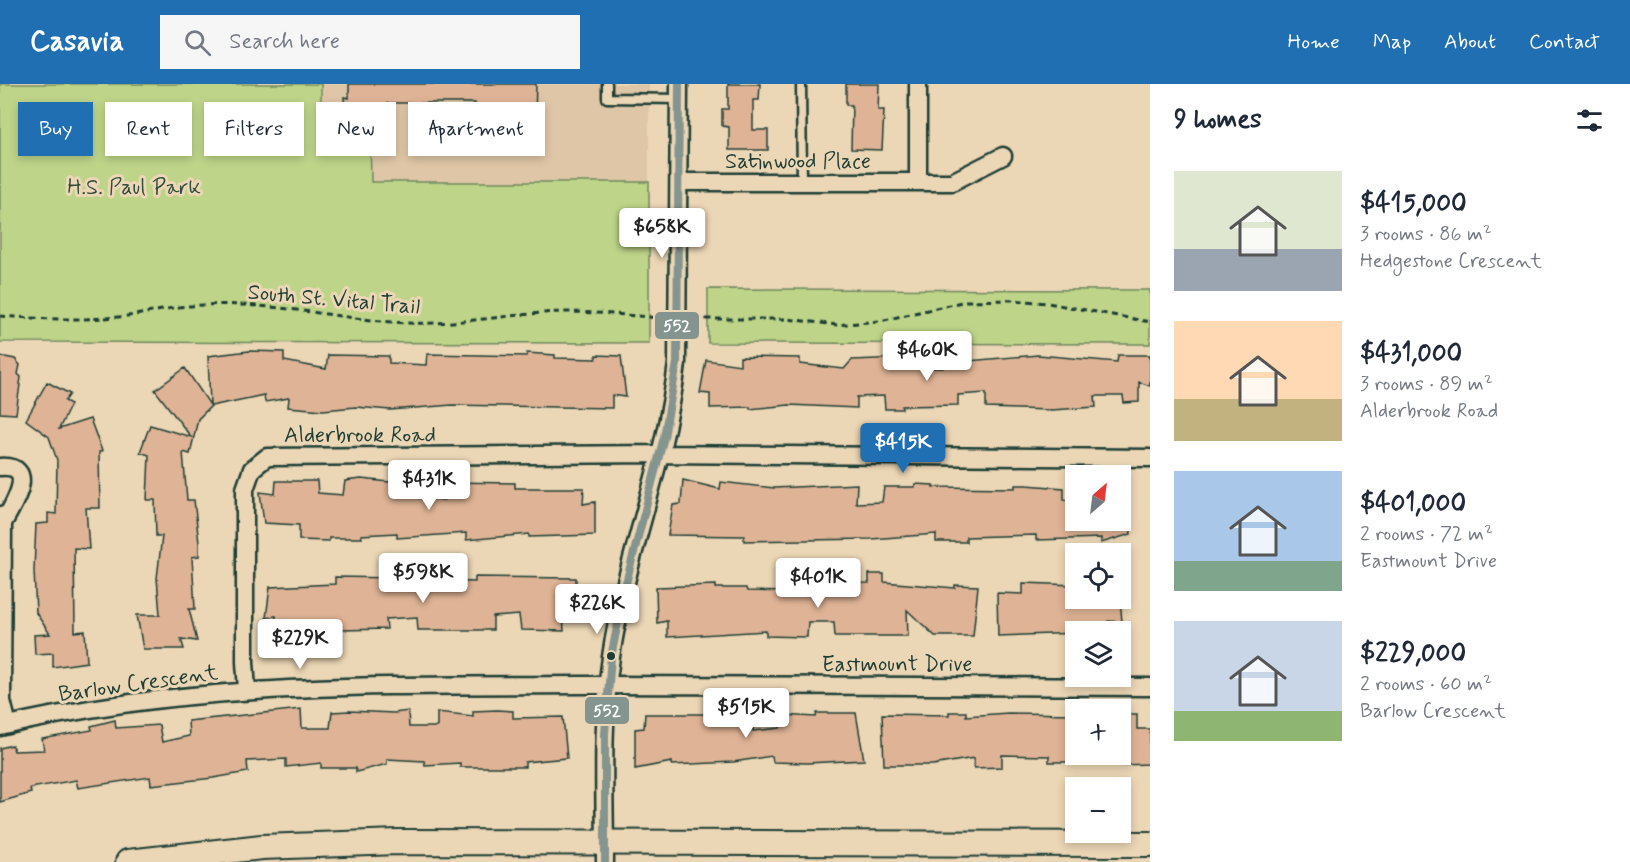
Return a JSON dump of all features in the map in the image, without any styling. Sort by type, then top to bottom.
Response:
[{"type":"main road","points":[[128,862],[205,852],[326,843],[605,853],[1150,844]]},
{"type":"street","points":[[918,84],[918,182]]},
{"type":"street","points":[[605,853],[608,685],[616,630],[659,454],[677,363],[679,92]]},
{"type":"street","name":"Satinwood Place","points":[[679,182],[952,182],[1003,156]]},
{"type":"street","points":[[659,454],[1150,458]]},
{"type":"street","name":"Alderbrook Road","points":[[247,690],[245,489],[252,469],[262,459],[277,456],[659,454]]},
{"type":"street","points":[[0,467],[12,469],[18,473],[21,482],[18,494],[2,519],[4,726]]},
{"type":"street","name":"Eastmount Drive","points":[[608,685],[1150,687]]},
{"type":"street","name":"Barlow Crescent","points":[[4,726],[140,702],[247,690],[341,686],[608,685]]},
{"type":"lane","points":[[607,84],[607,98],[679,92]]},
{"type":"lane","points":[[801,84],[802,182]]},
{"type":"path","points":[[693,318],[788,319],[837,325],[880,321],[966,301],[1012,300],[1048,303],[1150,322]]},
{"type":"path","name":"South St. Vital Trail","points":[[0,316],[62,320],[127,316],[190,306],[252,305],[286,307],[408,323],[454,322],[545,312],[665,318]]},
{"type":"shaded area","points":[[321,84],[649,84],[649,182],[370,182],[343,156],[396,156],[396,102],[321,102]]},
{"type":"green space","name":"H.S. Paul Park","points":[[0,84],[321,84],[321,102],[316,102],[316,156],[370,156],[371,182],[649,182],[649,343],[0,342]]},
{"type":"green space","points":[[708,289],[1150,290],[1150,344],[708,343]]},
{"type":"building","points":[[349,84],[536,84],[535,102],[344,102],[344,97],[349,98]]},
{"type":"building","points":[[728,84],[760,84],[759,100],[753,100],[753,130],[768,130],[768,150],[729,150],[729,127],[722,126],[722,109],[728,109]]},
{"type":"building","points":[[846,84],[879,84],[878,110],[884,110],[882,150],[851,149],[852,105],[846,105]]},
{"type":"building","points":[[249,351],[284,352],[284,361],[326,369],[328,355],[389,356],[389,363],[426,365],[427,354],[527,356],[527,353],[555,355],[555,358],[596,359],[596,355],[621,356],[626,397],[612,395],[612,408],[452,405],[390,410],[356,407],[323,410],[288,407],[289,398],[265,402],[264,395],[211,406],[198,419],[190,454],[183,452],[187,500],[194,500],[199,543],[199,556],[192,557],[195,609],[189,609],[197,641],[181,639],[184,649],[143,649],[137,615],[160,615],[157,578],[162,536],[156,536],[155,500],[147,500],[149,455],[140,452],[150,425],[191,437],[155,390],[185,368],[210,405],[208,356]]},
{"type":"building","points":[[943,354],[968,354],[968,361],[1038,355],[1117,362],[1118,355],[1150,355],[1150,386],[1139,382],[1139,402],[1124,403],[1123,396],[1095,396],[1096,407],[1051,410],[986,408],[986,393],[958,395],[958,405],[902,406],[902,409],[885,409],[884,396],[857,397],[857,408],[789,405],[750,409],[750,407],[710,408],[710,394],[700,393],[706,360],[740,365],[740,357],[800,358],[800,364],[844,369],[852,360],[901,358],[901,367],[943,368]]},
{"type":"building","points":[[0,356],[15,359],[20,365],[18,374],[21,377],[16,414],[0,413]]},
{"type":"building","points":[[47,382],[70,394],[65,401],[71,404],[59,429],[90,419],[102,451],[99,452],[100,508],[86,508],[89,549],[74,548],[75,632],[85,631],[87,662],[53,667],[53,653],[35,654],[34,635],[50,634],[36,613],[34,570],[36,524],[48,523],[48,513],[56,514],[57,460],[49,437],[26,420]]},
{"type":"building","points":[[361,479],[399,483],[415,481],[415,497],[444,500],[444,482],[515,483],[515,488],[584,488],[583,504],[595,502],[595,535],[529,537],[529,534],[466,540],[466,533],[397,538],[397,533],[361,535],[362,538],[329,538],[329,541],[299,540],[299,525],[264,523],[260,492],[275,494],[276,481],[317,481],[318,493],[343,495],[345,481]]},
{"type":"building","points":[[683,480],[720,489],[721,482],[774,488],[857,484],[856,503],[882,502],[884,487],[915,487],[915,484],[933,485],[933,487],[1015,488],[1015,485],[1026,485],[1064,488],[1065,531],[1131,531],[1131,534],[1101,543],[1101,538],[1036,540],[1036,535],[966,537],[966,542],[936,542],[936,534],[871,539],[744,541],[744,536],[668,535],[673,505],[681,504]]},
{"type":"building","points":[[869,574],[884,574],[884,582],[955,588],[955,585],[978,586],[973,636],[935,636],[907,610],[908,636],[835,636],[834,622],[808,622],[807,637],[766,636],[766,631],[667,637],[667,621],[657,623],[656,587],[716,585],[716,588],[746,588],[747,591],[791,592],[791,584],[869,583]]},
{"type":"building","points":[[335,577],[398,578],[398,590],[439,590],[439,581],[475,582],[475,577],[576,578],[575,617],[563,615],[564,631],[521,630],[519,615],[493,617],[493,630],[418,630],[417,617],[386,619],[387,629],[292,631],[276,634],[276,616],[266,618],[270,587],[335,584]]},
{"type":"building","points":[[1023,583],[1065,585],[1065,609],[1121,609],[1122,621],[1065,621],[1065,634],[998,636],[997,593],[1023,594]]},
{"type":"building","points":[[301,709],[302,728],[330,728],[332,712],[349,711],[394,713],[408,711],[409,727],[437,727],[437,712],[473,716],[473,711],[497,710],[513,711],[513,718],[563,717],[567,758],[525,762],[525,767],[460,767],[460,763],[425,765],[424,761],[387,759],[387,764],[356,772],[356,768],[321,768],[321,763],[286,767],[286,759],[247,761],[248,772],[213,778],[151,785],[150,777],[78,788],[76,780],[30,788],[31,793],[0,802],[0,748],[12,745],[14,751],[44,750],[42,739],[92,730],[91,726],[115,720],[116,728],[159,725],[162,742],[189,736],[188,721]]},
{"type":"building","points":[[949,712],[966,712],[966,716],[1008,713],[1065,714],[1065,762],[1049,762],[1049,756],[1002,755],[1002,767],[974,768],[974,758],[933,765],[884,765],[882,714],[949,715]]},
{"type":"building","points":[[817,713],[856,713],[864,760],[773,762],[772,756],[733,762],[672,765],[672,762],[635,769],[635,729],[644,728],[645,714],[753,714],[753,731],[780,728],[782,715],[816,717]]},
{"type":"building","points":[[1131,714],[1137,714],[1137,729],[1150,729],[1150,764],[1131,765]]},
{"type":"transit line","name":"552","points":[[605,862],[605,734],[611,657],[626,583],[664,437],[677,363],[679,84]]}]
